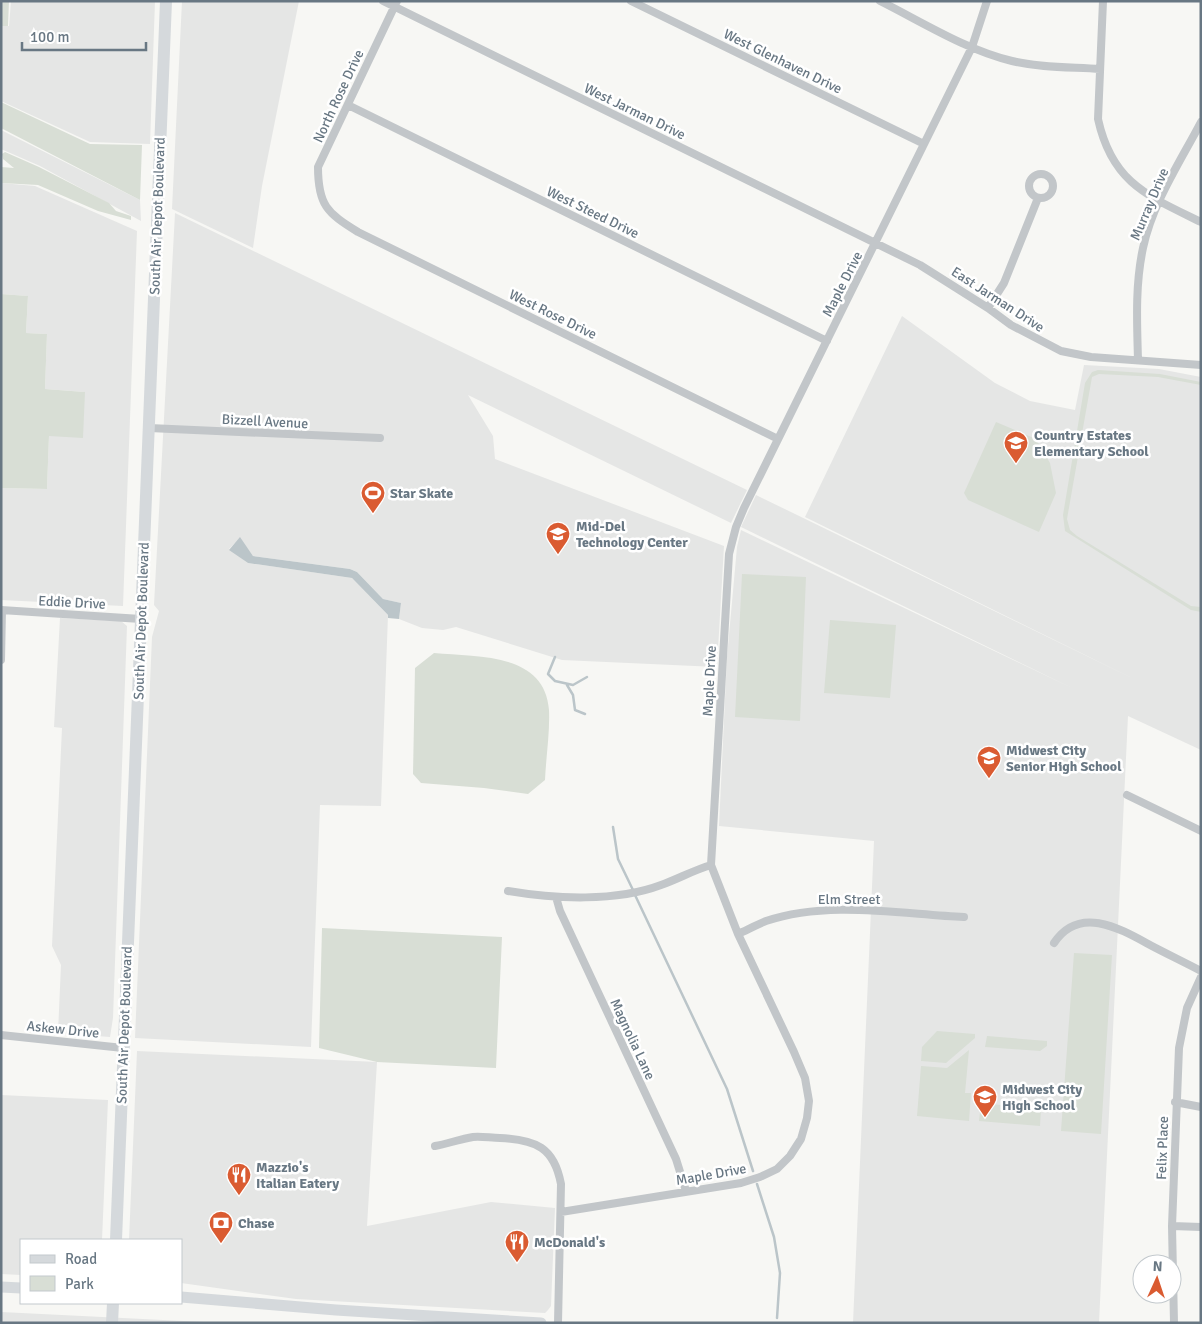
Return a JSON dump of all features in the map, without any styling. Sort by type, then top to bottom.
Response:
[{"type":"main road","name":"South Air Depot Boulevard","points":[[116,1239],[166,1]]},
{"type":"main road","points":[[1,1287],[20,1288]]},
{"type":"main road","points":[[182,1297],[336,1310],[541,1323]]},
{"type":"main road","points":[[112,1323],[113,1304]]},
{"type":"street","name":"West Jarman Drive","points":[[383,1],[396,4],[876,243]]},
{"type":"street","name":"West Glenhaven Drive","points":[[631,1],[924,144]]},
{"type":"street","points":[[880,1],[972,47],[1011,61],[1031,65],[1100,69]]},
{"type":"street","name":"Maple Drive","points":[[561,1212],[741,1183],[777,1169],[790,1156],[802,1139],[809,1101],[805,1078],[738,934],[711,865],[729,554],[736,527],[972,47],[988,1]]},
{"type":"street","points":[[1103,1],[1098,119],[1102,138],[1112,160],[1140,189],[1160,202],[1201,222]]},
{"type":"street","name":"North Rose Drive","points":[[323,204],[318,188],[318,167],[396,4]]},
{"type":"street","name":"West Steed Drive","points":[[348,105],[827,341]]},
{"type":"street","name":"Murray Drive","points":[[1138,360],[1139,269],[1148,231],[1160,202],[1201,122]]},
{"type":"street","points":[[988,308],[1004,283],[1038,198]]},
{"type":"street","name":"West Rose Drive","points":[[323,204],[335,218],[358,232],[778,439]]},
{"type":"street","name":"East Jarman Drive","points":[[876,243],[920,265],[988,308],[1011,326],[1061,351],[1091,357],[1201,365]]},
{"type":"street","name":"Bizzell Avenue","points":[[149,428],[380,438]]},
{"type":"street","points":[[1,660],[2,610]]},
{"type":"street","name":"Eddie Drive","points":[[2,610],[142,619]]},
{"type":"street","points":[[1127,795],[1201,831]]},
{"type":"street","points":[[508,891],[556,897],[623,894],[643,890],[711,865]]},
{"type":"street","name":"Magnolia Lane","points":[[556,897],[560,911],[676,1159],[686,1191]]},
{"type":"street","name":"Elm Street","points":[[738,934],[766,921],[819,911],[879,911],[964,917]]},
{"type":"street","points":[[1054,943],[1059,935],[1072,926],[1095,922],[1120,930],[1201,972]]},
{"type":"street","name":"Felix Place","points":[[1174,1323],[1172,1226],[1176,1102],[1182,1029],[1187,1008],[1201,977]]},
{"type":"street","name":"Askew Drive","points":[[1,1035],[123,1048]]},
{"type":"street","points":[[1176,1102],[1201,1107]]},
{"type":"street","points":[[435,1146],[473,1137],[520,1139],[539,1145],[550,1155],[558,1167],[561,1212],[558,1323]]},
{"type":"street","points":[[1172,1226],[1201,1227]]},
{"type":"shaded area","points":[[11,1],[155,1],[150,144],[90,142],[1,101],[1,26],[9,26]]},
{"type":"shaded area","points":[[182,1],[299,1],[262,186],[253,248],[172,209]]},
{"type":"shaded area","points":[[1,130],[140,200],[141,221],[40,166],[1,149]]},
{"type":"shaded area","points":[[1,183],[35,186],[137,231],[123,606],[1,600],[1,488],[47,489],[49,436],[85,392],[45,389],[47,334],[26,333],[28,296],[1,294]]},
{"type":"shaded area","points":[[175,213],[747,490],[731,523],[468,395],[493,436],[495,459],[724,546],[717,667],[562,660],[456,627],[443,630],[422,628],[399,619],[401,603],[383,599],[357,572],[350,569],[253,556],[240,538],[229,549],[248,563],[352,578],[388,615],[381,806],[320,805],[311,1047],[135,1038],[152,637],[159,611],[154,605]]},
{"type":"shaded area","name":"Midwest City High School","points":[[902,316],[995,383],[1030,401],[1075,410],[1084,365],[1159,369],[1201,377],[1201,750],[1128,716],[1099,1323],[853,1323],[874,841],[719,826],[727,657],[737,547],[741,530],[1072,688],[741,527],[756,495],[1138,681],[805,517]]},
{"type":"shaded area","points":[[240,537],[253,556],[350,569],[357,572],[383,599],[401,603],[399,619],[388,618],[388,615],[352,578],[248,563],[229,550]]},
{"type":"shaded area","points":[[60,618],[121,621],[127,626],[113,1018],[110,1037],[58,1033],[61,965],[52,946],[62,728],[54,727]]},
{"type":"shaded area","points":[[137,1051],[377,1062],[367,1226],[491,1202],[555,1208],[551,1306],[545,1313],[296,1299],[182,1283],[182,1239],[129,1239]]},
{"type":"shaded area","points":[[1,1095],[108,1100],[102,1239],[20,1239],[20,1275],[1,1274]]},
{"type":"shaded area","points":[[1,1312],[224,1323],[1,1323]]},
{"type":"green space","points":[[1,1],[9,1],[8,26],[1,26]]},
{"type":"green space","points":[[1,102],[90,144],[142,145],[140,200],[1,128]]},
{"type":"green space","points":[[5,152],[39,167],[109,203],[116,211],[131,216],[131,220],[98,211],[38,185],[1,183],[1,167],[14,168],[3,159],[2,154]]},
{"type":"green space","points":[[1,294],[28,296],[26,333],[47,334],[45,389],[85,392],[83,438],[49,436],[47,489],[1,488]]},
{"type":"green space","points":[[1098,370],[1160,374],[1201,382],[1201,385],[1158,377],[1099,374],[1092,377],[1067,519],[1070,530],[1077,536],[1191,606],[1201,607],[1201,612],[1191,610],[1065,531],[1063,515],[1085,383],[1092,372]]},
{"type":"green space","points":[[996,422],[1036,439],[1050,463],[1056,493],[1039,532],[968,500],[964,493]]},
{"type":"green space","points":[[742,574],[806,577],[800,721],[735,717]]},
{"type":"green space","points":[[830,620],[896,625],[890,698],[824,693]]},
{"type":"green space","points":[[434,653],[469,655],[506,661],[522,668],[535,677],[545,691],[549,719],[545,780],[528,794],[421,783],[413,774],[415,668]]},
{"type":"green space","points":[[322,928],[502,937],[496,1068],[377,1062],[319,1048]]},
{"type":"green space","points":[[1074,953],[1112,955],[1101,1134],[1061,1131]]},
{"type":"green space","points":[[937,1031],[975,1034],[975,1038],[946,1063],[921,1061],[922,1047]]},
{"type":"green space","points":[[987,1036],[1047,1041],[1047,1046],[1040,1051],[985,1047]]},
{"type":"green space","points":[[969,1050],[965,1093],[971,1093],[969,1121],[917,1116],[921,1066],[947,1068]]},
{"type":"green space","points":[[981,1103],[1041,1109],[1040,1126],[979,1121]]},
{"type":"waterway","points":[[555,657],[548,674],[555,681],[573,685],[587,677]]},
{"type":"waterway","points":[[567,685],[573,695],[575,710],[585,714]]},
{"type":"waterway","points":[[613,827],[618,859],[633,890]]},
{"type":"waterway","points":[[635,895],[727,1089],[753,1171]]},
{"type":"waterway","points":[[757,1184],[774,1237],[780,1273],[777,1318]]},
{"type":"place","name":"Country Estates Elementary School","points":[[1016,464]]},
{"type":"place","name":"Star Skate","points":[[373,514]]},
{"type":"place","name":"Mid-Del Technology Center","points":[[558,555]]},
{"type":"place","name":"Midwest City Senior High School","points":[[989,779]]},
{"type":"place","name":"Midwest City High School","points":[[985,1118]]},
{"type":"place","name":"Mazzio's Italian Eatery","points":[[239,1196]]},
{"type":"place","name":"Chase","points":[[221,1244]]},
{"type":"place","name":"McDonald's","points":[[517,1263]]}]
